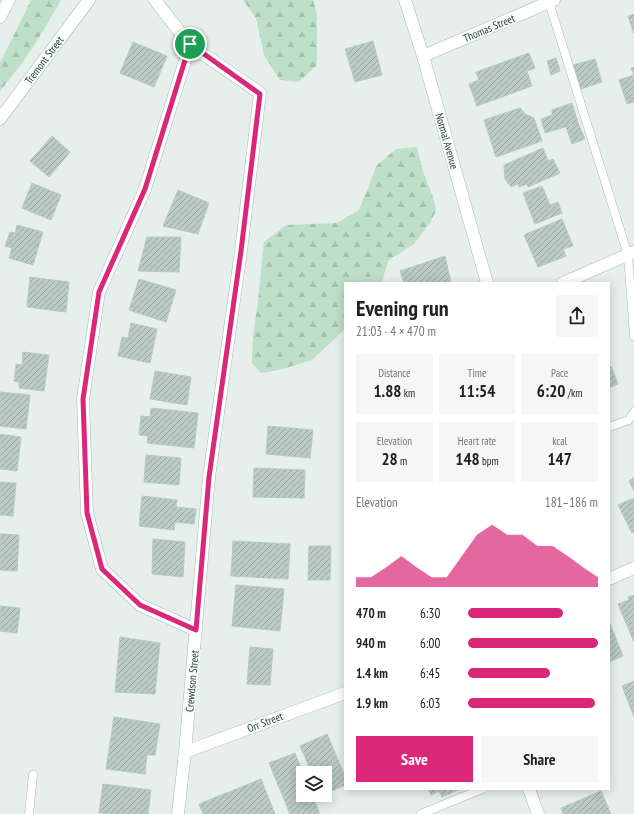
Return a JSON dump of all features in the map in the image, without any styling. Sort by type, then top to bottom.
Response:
[{"type":"street","points":[[0,18],[9,0]]},
{"type":"street","name":"Tremont Street","points":[[0,119],[89,0]]},
{"type":"street","name":"Crewdson Street","points":[[155,0],[190,44],[260,94],[241,251],[209,477],[186,752],[178,814]]},
{"type":"street","name":"Normal Avenue","points":[[405,0],[423,56],[487,282]]},
{"type":"street","name":"Thomas Street","points":[[423,56],[552,1]]},
{"type":"street","points":[[190,44],[145,189],[99,292],[83,399],[87,513],[102,569],[140,605],[196,630]]},
{"type":"street","points":[[565,282],[631,254]]},
{"type":"street","points":[[610,579],[634,568]]},
{"type":"street","name":"Orr Street","points":[[186,752],[344,693]]},
{"type":"street","points":[[529,790],[538,814]]},
{"type":"lane","points":[[552,1],[631,254],[634,336]]},
{"type":"lane","points":[[610,427],[629,420],[634,412]]},
{"type":"lane","points":[[28,814],[33,775]]},
{"type":"lane","points":[[421,814],[480,790]]},
{"type":"green space","points":[[31,0],[61,0],[23,62],[0,92],[0,63]]},
{"type":"green space","points":[[243,0],[313,0],[317,15],[317,65],[299,82],[280,80],[264,55],[256,18]]},
{"type":"green space","points":[[417,147],[422,169],[433,197],[436,211],[430,223],[414,244],[389,260],[381,282],[344,282],[344,330],[312,360],[279,370],[261,373],[252,363],[253,336],[264,242],[286,225],[337,223],[359,210],[377,165],[396,149]]},
{"type":"building","points":[[634,14],[634,34],[628,16]]},
{"type":"building","points":[[373,41],[382,75],[355,82],[345,49]]},
{"type":"building","points":[[133,42],[167,56],[154,87],[120,73]]},
{"type":"building","points":[[529,53],[535,68],[527,71],[532,86],[477,106],[469,84],[479,80],[476,72]]},
{"type":"building","points":[[556,58],[560,71],[551,75],[547,61]]},
{"type":"building","points":[[595,59],[602,82],[581,89],[573,65]]},
{"type":"building","points":[[634,67],[634,75],[631,68]]},
{"type":"building","points":[[634,75],[634,102],[627,104],[619,80]]},
{"type":"building","points":[[572,103],[578,123],[545,133],[541,119],[552,115],[552,110]]},
{"type":"building","points":[[520,108],[525,114],[534,118],[542,141],[496,157],[484,120]]},
{"type":"building","points":[[578,123],[585,139],[572,144],[566,127]]},
{"type":"building","points":[[52,136],[70,152],[49,177],[30,161]]},
{"type":"building","points":[[543,148],[548,161],[553,159],[560,173],[528,187],[527,184],[519,187],[518,184],[511,187],[505,179],[504,165]]},
{"type":"building","points":[[32,183],[61,195],[51,220],[22,208]]},
{"type":"building","points":[[542,186],[550,205],[558,202],[562,213],[535,224],[523,193]]},
{"type":"building","points":[[178,190],[209,203],[198,234],[163,226]]},
{"type":"building","points":[[562,219],[573,246],[563,249],[566,256],[538,267],[524,235]]},
{"type":"building","points":[[17,225],[43,232],[33,265],[9,258],[12,248],[5,246],[10,232],[15,233]]},
{"type":"building","points":[[147,237],[181,237],[179,272],[138,271]]},
{"type":"building","points":[[445,256],[451,282],[404,282],[400,271]]},
{"type":"building","points":[[30,277],[69,282],[66,312],[27,307]]},
{"type":"building","points":[[139,279],[176,290],[166,322],[129,310]]},
{"type":"building","points":[[131,323],[157,329],[150,363],[118,356],[122,337],[128,338]]},
{"type":"building","points":[[23,352],[49,355],[44,391],[19,388],[19,382],[14,381],[16,364],[22,365]]},
{"type":"building","points":[[610,366],[618,384],[610,388]]},
{"type":"building","points":[[155,371],[191,377],[187,405],[150,399]]},
{"type":"building","points":[[0,392],[30,395],[26,429],[0,426]]},
{"type":"building","points":[[151,408],[198,413],[194,448],[147,443],[148,436],[139,435],[141,416],[150,417]]},
{"type":"building","points":[[268,426],[313,430],[310,458],[266,454]]},
{"type":"building","points":[[0,434],[21,437],[17,471],[0,469]]},
{"type":"building","points":[[146,455],[181,458],[179,485],[144,482]]},
{"type":"building","points":[[254,468],[305,470],[304,498],[253,497]]},
{"type":"building","points":[[634,478],[634,491],[629,481]]},
{"type":"building","points":[[0,482],[16,483],[13,516],[0,515]]},
{"type":"building","points":[[142,496],[177,500],[176,507],[196,509],[194,524],[175,522],[174,530],[139,526]]},
{"type":"building","points":[[634,498],[634,532],[632,533],[618,505]]},
{"type":"building","points":[[0,534],[19,535],[17,571],[0,570]]},
{"type":"building","points":[[153,539],[185,542],[183,577],[152,574]]},
{"type":"building","points":[[233,541],[290,544],[288,579],[231,576]]},
{"type":"building","points":[[309,546],[331,546],[330,580],[308,580]]},
{"type":"building","points":[[236,585],[284,589],[280,631],[232,626]]},
{"type":"building","points":[[634,595],[634,642],[618,604],[629,600],[628,597]]},
{"type":"building","points":[[0,606],[20,608],[17,633],[0,631]]},
{"type":"building","points":[[610,624],[623,656],[610,662]]},
{"type":"building","points":[[120,637],[160,643],[155,694],[115,692]]},
{"type":"building","points":[[250,647],[273,649],[270,685],[247,684]]},
{"type":"building","points":[[634,681],[634,717],[622,686]]},
{"type":"building","points":[[114,717],[160,724],[155,755],[147,755],[145,774],[106,769]]},
{"type":"building","points":[[327,734],[344,774],[344,785],[332,791],[332,766],[309,766],[300,746]]},
{"type":"building","points":[[295,753],[300,766],[296,766],[296,802],[315,802],[320,814],[290,814],[269,763]]},
{"type":"building","points":[[261,779],[275,814],[203,814],[199,804]]},
{"type":"building","points":[[103,784],[151,790],[148,814],[99,813]]},
{"type":"building","points":[[428,790],[458,790],[442,797],[439,791],[431,795]]},
{"type":"building","points":[[601,791],[611,814],[563,814],[561,808]]},
{"type":"route","points":[[190,44],[260,94],[241,251],[209,477],[196,630],[140,605],[102,569],[87,513],[83,399],[99,292],[145,189],[190,44]]}]
